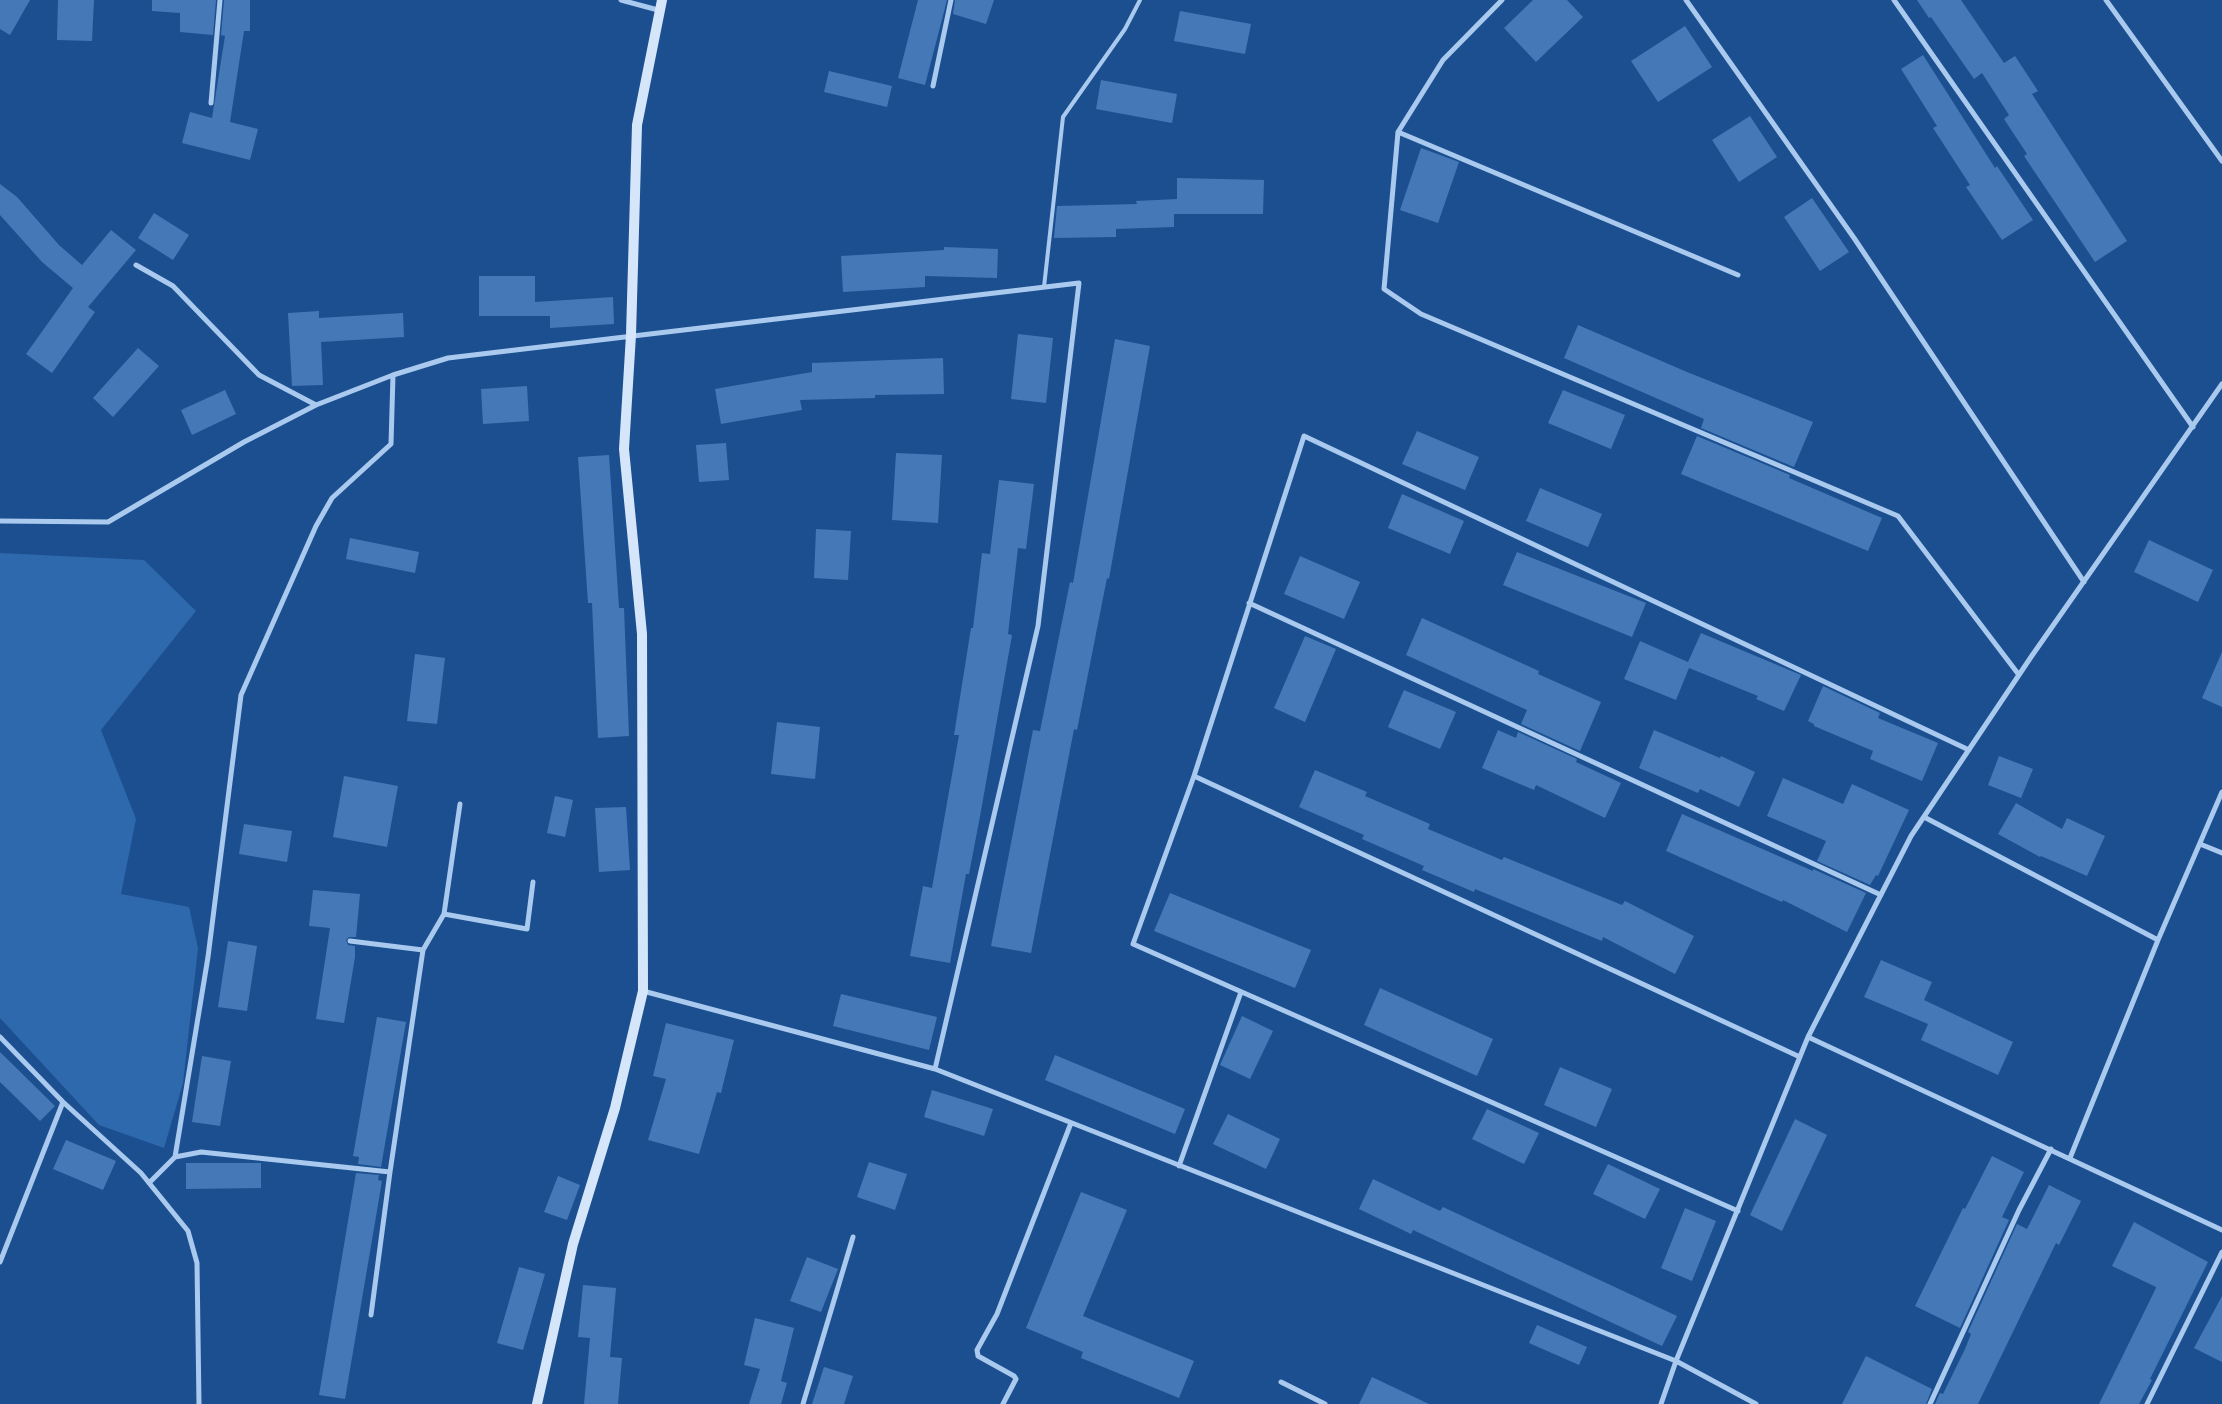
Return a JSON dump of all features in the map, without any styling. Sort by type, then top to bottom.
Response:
[{"type":"street","points":[[211,103],[220,0]]},
{"type":"street","points":[[621,0],[658,10]]},
{"type":"street","points":[[537,1404],[573,1244],[615,1108],[642,991],[642,634],[624,449],[631,335],[637,125],[658,10],[662,0]]},
{"type":"street","points":[[933,86],[952,0]]},
{"type":"street","points":[[1502,0],[1443,60],[1398,132],[1384,289],[1421,314],[1898,516],[2019,675]]},
{"type":"street","points":[[1686,0],[1854,238],[2084,582]]},
{"type":"street","points":[[1894,0],[2193,427]]},
{"type":"street","points":[[2106,0],[2222,161]]},
{"type":"street","points":[[1398,132],[1738,275]]},
{"type":"street","points":[[136,265],[173,286],[259,375],[316,405]]},
{"type":"street","points":[[0,521],[108,522],[244,442],[316,405],[393,375],[448,358],[1079,283],[1038,626],[935,1069]]},
{"type":"street","points":[[150,1184],[175,1157],[209,948],[240,695],[316,526],[332,498],[392,444],[393,375]]},
{"type":"street","points":[[1661,1404],[1676,1361],[1808,1038],[1911,836],[2019,675],[2222,384]]},
{"type":"street","points":[[1738,1211],[1133,944],[1194,776],[1304,436],[1969,750]]},
{"type":"street","points":[[1249,603],[1881,895]]},
{"type":"street","points":[[1194,776],[1800,1057]]},
{"type":"street","points":[[2070,1158],[2158,940],[2222,792]]},
{"type":"street","points":[[371,1315],[423,950],[444,914],[460,804]]},
{"type":"street","points":[[1924,817],[2158,940]]},
{"type":"street","points":[[2200,844],[2222,852]]},
{"type":"street","points":[[444,914],[527,929],[533,882]]},
{"type":"street","points":[[350,941],[423,950]]},
{"type":"street","points":[[642,991],[935,1069],[1676,1361],[1756,1404]]},
{"type":"street","points":[[1179,1166],[1241,992]]},
{"type":"street","points":[[0,1037],[63,1102],[141,1173],[188,1231],[197,1263],[199,1404]]},
{"type":"street","points":[[1808,1038],[2222,1230]]},
{"type":"street","points":[[0,1262],[63,1102]]},
{"type":"street","points":[[1003,1404],[1016,1379],[1014,1376],[978,1356],[977,1350],[997,1314],[1070,1123]]},
{"type":"street","points":[[1930,1404],[2015,1218],[2050,1149]]},
{"type":"street","points":[[175,1157],[201,1152],[390,1172]]},
{"type":"street","points":[[803,1404],[853,1237]]},
{"type":"street","points":[[2147,1404],[2222,1252]]},
{"type":"street","points":[[1281,1382],[1325,1404]]},
{"type":"lane","points":[[1044,286],[1063,117],[1125,29],[1140,0]]},
{"type":"shaded area","points":[[0,553],[144,560],[196,611],[101,730],[136,819],[121,894],[189,907],[198,948],[183,1083],[164,1148],[99,1125],[0,1018]]},
{"type":"building","points":[[0,0],[30,0],[10,35],[0,29]]},
{"type":"building","points":[[58,0],[94,0],[92,41],[57,40]]},
{"type":"building","points":[[152,0],[216,0],[213,35],[180,32],[180,13],[152,11]]},
{"type":"building","points":[[224,0],[250,0],[250,31],[244,31],[230,122],[258,129],[250,160],[182,143],[190,112],[212,118],[225,36],[221,35]]},
{"type":"building","points":[[918,0],[947,0],[925,85],[898,78]]},
{"type":"building","points":[[955,0],[994,0],[986,24],[953,14]]},
{"type":"building","points":[[1533,0],[1567,0],[1583,17],[1536,62],[1504,28]]},
{"type":"building","points":[[1917,0],[1961,0],[2004,63],[2015,56],[2038,91],[2032,94],[2127,241],[2095,262],[2024,156],[2027,154],[2004,119],[2009,115],[1982,73],[1974,79]]},
{"type":"building","points":[[1180,11],[1251,24],[1245,54],[1174,41]]},
{"type":"building","points":[[1685,26],[1712,67],[1658,102],[1631,61]]},
{"type":"building","points":[[1923,55],[1995,168],[1997,166],[2033,220],[2002,240],[1966,187],[1970,185],[1933,128],[1937,126],[1901,69]]},
{"type":"building","points":[[829,71],[892,86],[887,107],[824,92]]},
{"type":"building","points":[[1101,80],[1177,94],[1172,123],[1096,109]]},
{"type":"building","points":[[1750,116],[1777,157],[1739,182],[1712,140]]},
{"type":"building","points":[[1421,148],[1459,162],[1438,223],[1400,210]]},
{"type":"building","points":[[1177,178],[1264,180],[1263,214],[1174,214],[1174,227],[1116,229],[1116,237],[1054,238],[1057,206],[1137,204],[1136,201],[1177,199]]},
{"type":"building","points":[[0,184],[17,197],[59,245],[82,265],[111,230],[136,250],[88,307],[95,312],[52,373],[26,354],[73,288],[42,262],[0,215]]},
{"type":"building","points":[[1812,198],[1849,252],[1820,271],[1784,217]]},
{"type":"building","points":[[154,213],[189,235],[173,260],[138,238]]},
{"type":"building","points":[[944,247],[998,249],[997,278],[925,276],[925,287],[843,292],[841,256],[944,250]]},
{"type":"building","points":[[479,276],[535,276],[535,302],[613,297],[614,324],[550,328],[550,316],[479,316]]},
{"type":"building","points":[[319,311],[319,318],[403,313],[404,337],[321,342],[323,385],[292,386],[288,313]]},
{"type":"building","points":[[1578,325],[1687,372],[1813,422],[1794,467],[1701,428],[1704,419],[1564,358]]},
{"type":"building","points":[[1018,334],[1053,338],[1046,403],[1011,399]]},
{"type":"building","points":[[1115,339],[1150,346],[1109,579],[1107,578],[1077,730],[1074,729],[1031,953],[991,946],[1033,730],[1040,731],[1070,582],[1073,583]]},
{"type":"building","points":[[138,348],[159,366],[113,417],[93,398]]},
{"type":"building","points":[[943,358],[944,394],[875,395],[875,398],[800,400],[802,410],[721,424],[715,389],[812,372],[812,363]]},
{"type":"building","points":[[527,386],[529,421],[483,424],[481,389]]},
{"type":"building","points":[[225,390],[236,414],[192,435],[181,410]]},
{"type":"building","points":[[1563,390],[1625,415],[1611,449],[1548,423]]},
{"type":"building","points":[[1417,431],[1479,457],[1465,490],[1402,464]]},
{"type":"building","points":[[1697,436],[1790,475],[1789,478],[1882,518],[1868,551],[1681,474]]},
{"type":"building","points":[[726,443],[729,480],[699,482],[696,445]]},
{"type":"building","points":[[896,453],[942,455],[938,523],[892,520]]},
{"type":"building","points":[[609,455],[619,608],[624,608],[629,736],[598,738],[592,603],[588,603],[578,457]]},
{"type":"building","points":[[999,480],[1034,484],[1026,549],[1018,548],[1008,634],[1012,635],[981,811],[969,874],[966,874],[950,963],[910,956],[923,886],[932,888],[959,735],[954,735],[971,628],[973,628],[982,553],[990,554]]},
{"type":"building","points":[[1540,488],[1602,514],[1588,547],[1526,521]]},
{"type":"building","points":[[1402,494],[1464,521],[1450,554],[1388,528]]},
{"type":"building","points":[[816,529],[851,531],[848,580],[814,578]]},
{"type":"building","points":[[350,538],[419,552],[415,573],[346,559]]},
{"type":"building","points":[[2149,540],[2213,570],[2198,602],[2134,572]]},
{"type":"building","points":[[1517,552],[1646,603],[1632,637],[1503,585]]},
{"type":"building","points":[[1300,556],[1360,582],[1344,619],[1284,594]]},
{"type":"building","points":[[1422,618],[1539,671],[1538,674],[1601,702],[1580,751],[1521,724],[1527,710],[1406,655]]},
{"type":"building","points":[[1701,633],[1801,675],[1784,711],[1756,699],[1758,696],[1689,668],[1676,700],[1624,679],[1640,641],[1688,662]]},
{"type":"building","points":[[1305,636],[1336,649],[1305,722],[1274,708]]},
{"type":"building","points":[[2222,652],[2222,707],[2202,698]]},
{"type":"building","points":[[415,654],[445,658],[437,724],[407,721]]},
{"type":"building","points":[[1823,686],[1880,713],[1878,718],[1938,743],[1922,781],[1870,759],[1873,751],[1814,726],[1814,724],[1808,721]]},
{"type":"building","points":[[1404,690],[1456,712],[1440,749],[1388,727]]},
{"type":"building","points":[[777,722],[820,727],[815,779],[771,774]]},
{"type":"building","points":[[1498,730],[1516,738],[1518,732],[1577,759],[1576,762],[1621,783],[1605,818],[1536,785],[1534,790],[1482,768]]},
{"type":"building","points":[[1654,730],[1720,758],[1721,756],[1755,772],[1739,807],[1700,789],[1698,793],[1639,768]]},
{"type":"building","points":[[1999,756],[2033,769],[2021,798],[1988,785]]},
{"type":"building","points":[[1315,770],[1367,792],[1365,796],[1430,824],[1428,829],[1502,860],[1504,857],[1622,905],[1625,901],[1694,936],[1675,974],[1603,937],[1602,941],[1475,889],[1474,892],[1422,870],[1424,866],[1362,839],[1364,835],[1299,807]]},
{"type":"building","points":[[344,776],[398,786],[387,847],[333,837]]},
{"type":"building","points":[[1783,778],[1843,804],[1852,784],[1909,810],[1878,876],[1876,875],[1870,885],[1817,861],[1826,841],[1767,816]]},
{"type":"building","points":[[555,796],[573,800],[565,837],[547,833]]},
{"type":"building","points":[[2016,803],[2062,829],[2067,818],[2105,836],[2087,876],[2040,857],[1998,834]]},
{"type":"building","points":[[626,807],[630,870],[599,872],[595,808]]},
{"type":"building","points":[[1682,814],[1866,893],[1847,932],[1783,900],[1782,902],[1666,851]]},
{"type":"building","points":[[244,824],[292,831],[287,862],[239,854]]},
{"type":"building","points":[[313,890],[360,894],[356,937],[349,937],[346,940],[348,945],[355,946],[355,957],[344,1023],[316,1019],[330,928],[309,926]]},
{"type":"building","points":[[1170,893],[1311,950],[1295,988],[1154,931]]},
{"type":"building","points":[[228,941],[257,946],[247,1011],[218,1007]]},
{"type":"building","points":[[1881,960],[1932,982],[1924,1000],[2013,1042],[1998,1075],[1921,1040],[1928,1024],[1864,997]]},
{"type":"building","points":[[1380,988],[1493,1039],[1477,1076],[1364,1025]]},
{"type":"building","points":[[841,994],[937,1017],[929,1050],[833,1026]]},
{"type":"building","points":[[1242,1016],[1273,1031],[1250,1079],[1220,1065]]},
{"type":"building","points":[[377,1017],[406,1022],[381,1167],[358,1164],[359,1157],[353,1156]]},
{"type":"building","points":[[666,1023],[734,1040],[721,1093],[717,1092],[699,1154],[648,1140],[666,1079],[653,1076]]},
{"type":"building","points":[[0,1052],[55,1106],[40,1121],[0,1082]]},
{"type":"building","points":[[1055,1055],[1185,1109],[1175,1134],[1045,1080]]},
{"type":"building","points":[[202,1056],[231,1061],[220,1126],[192,1122]]},
{"type":"building","points":[[1560,1067],[1612,1089],[1596,1127],[1544,1105]]},
{"type":"building","points":[[932,1090],[993,1109],[984,1136],[924,1117]]},
{"type":"building","points":[[1487,1109],[1539,1133],[1524,1164],[1472,1139]]},
{"type":"building","points":[[1228,1114],[1280,1139],[1266,1169],[1213,1144]]},
{"type":"building","points":[[1795,1119],[1827,1135],[1782,1231],[1750,1215]]},
{"type":"building","points":[[66,1140],[116,1161],[103,1190],[53,1169]]},
{"type":"building","points":[[1992,1156],[2024,1172],[2002,1217],[2009,1220],[1960,1328],[1915,1306],[1963,1208],[1965,1209]]},
{"type":"building","points":[[869,1162],[907,1174],[895,1210],[857,1197]]},
{"type":"building","points":[[186,1163],[261,1163],[261,1188],[186,1189]]},
{"type":"building","points":[[1608,1164],[1660,1189],[1645,1219],[1593,1194]]},
{"type":"building","points":[[356,1173],[379,1175],[378,1180],[382,1181],[345,1399],[319,1395]]},
{"type":"building","points":[[558,1176],[580,1185],[567,1220],[544,1212]]},
{"type":"building","points":[[1373,1179],[1440,1211],[1443,1207],[1677,1316],[1662,1346],[1413,1230],[1411,1234],[1359,1209]]},
{"type":"building","points":[[2049,1185],[2081,1201],[2059,1245],[2056,1243],[1978,1404],[1935,1404],[1940,1393],[1943,1394],[1965,1349],[1971,1334],[1968,1332],[2017,1224],[2027,1229]]},
{"type":"building","points":[[1081,1192],[1127,1210],[1083,1316],[1194,1361],[1179,1398],[1081,1358],[1083,1352],[1026,1328]]},
{"type":"building","points":[[1685,1208],[1716,1221],[1692,1281],[1661,1268]]},
{"type":"building","points":[[2134,1222],[2208,1262],[2139,1404],[2099,1404],[2156,1287],[2112,1266]]},
{"type":"building","points":[[807,1257],[838,1269],[821,1312],[790,1301]]},
{"type":"building","points":[[519,1267],[545,1274],[523,1350],[497,1343]]},
{"type":"building","points":[[583,1285],[616,1288],[610,1357],[622,1358],[618,1404],[584,1404],[590,1338],[578,1337]]},
{"type":"building","points":[[2222,1296],[2222,1362],[2194,1348]]},
{"type":"building","points":[[755,1318],[794,1328],[781,1381],[787,1383],[781,1404],[749,1404],[760,1369],[744,1365]]},
{"type":"building","points":[[1537,1325],[1587,1347],[1579,1365],[1529,1343]]},
{"type":"building","points":[[1866,1356],[1932,1389],[1926,1404],[1842,1404]]},
{"type":"building","points":[[824,1367],[853,1376],[844,1404],[812,1404]]},
{"type":"building","points":[[1372,1377],[1429,1404],[1359,1404]]}]
